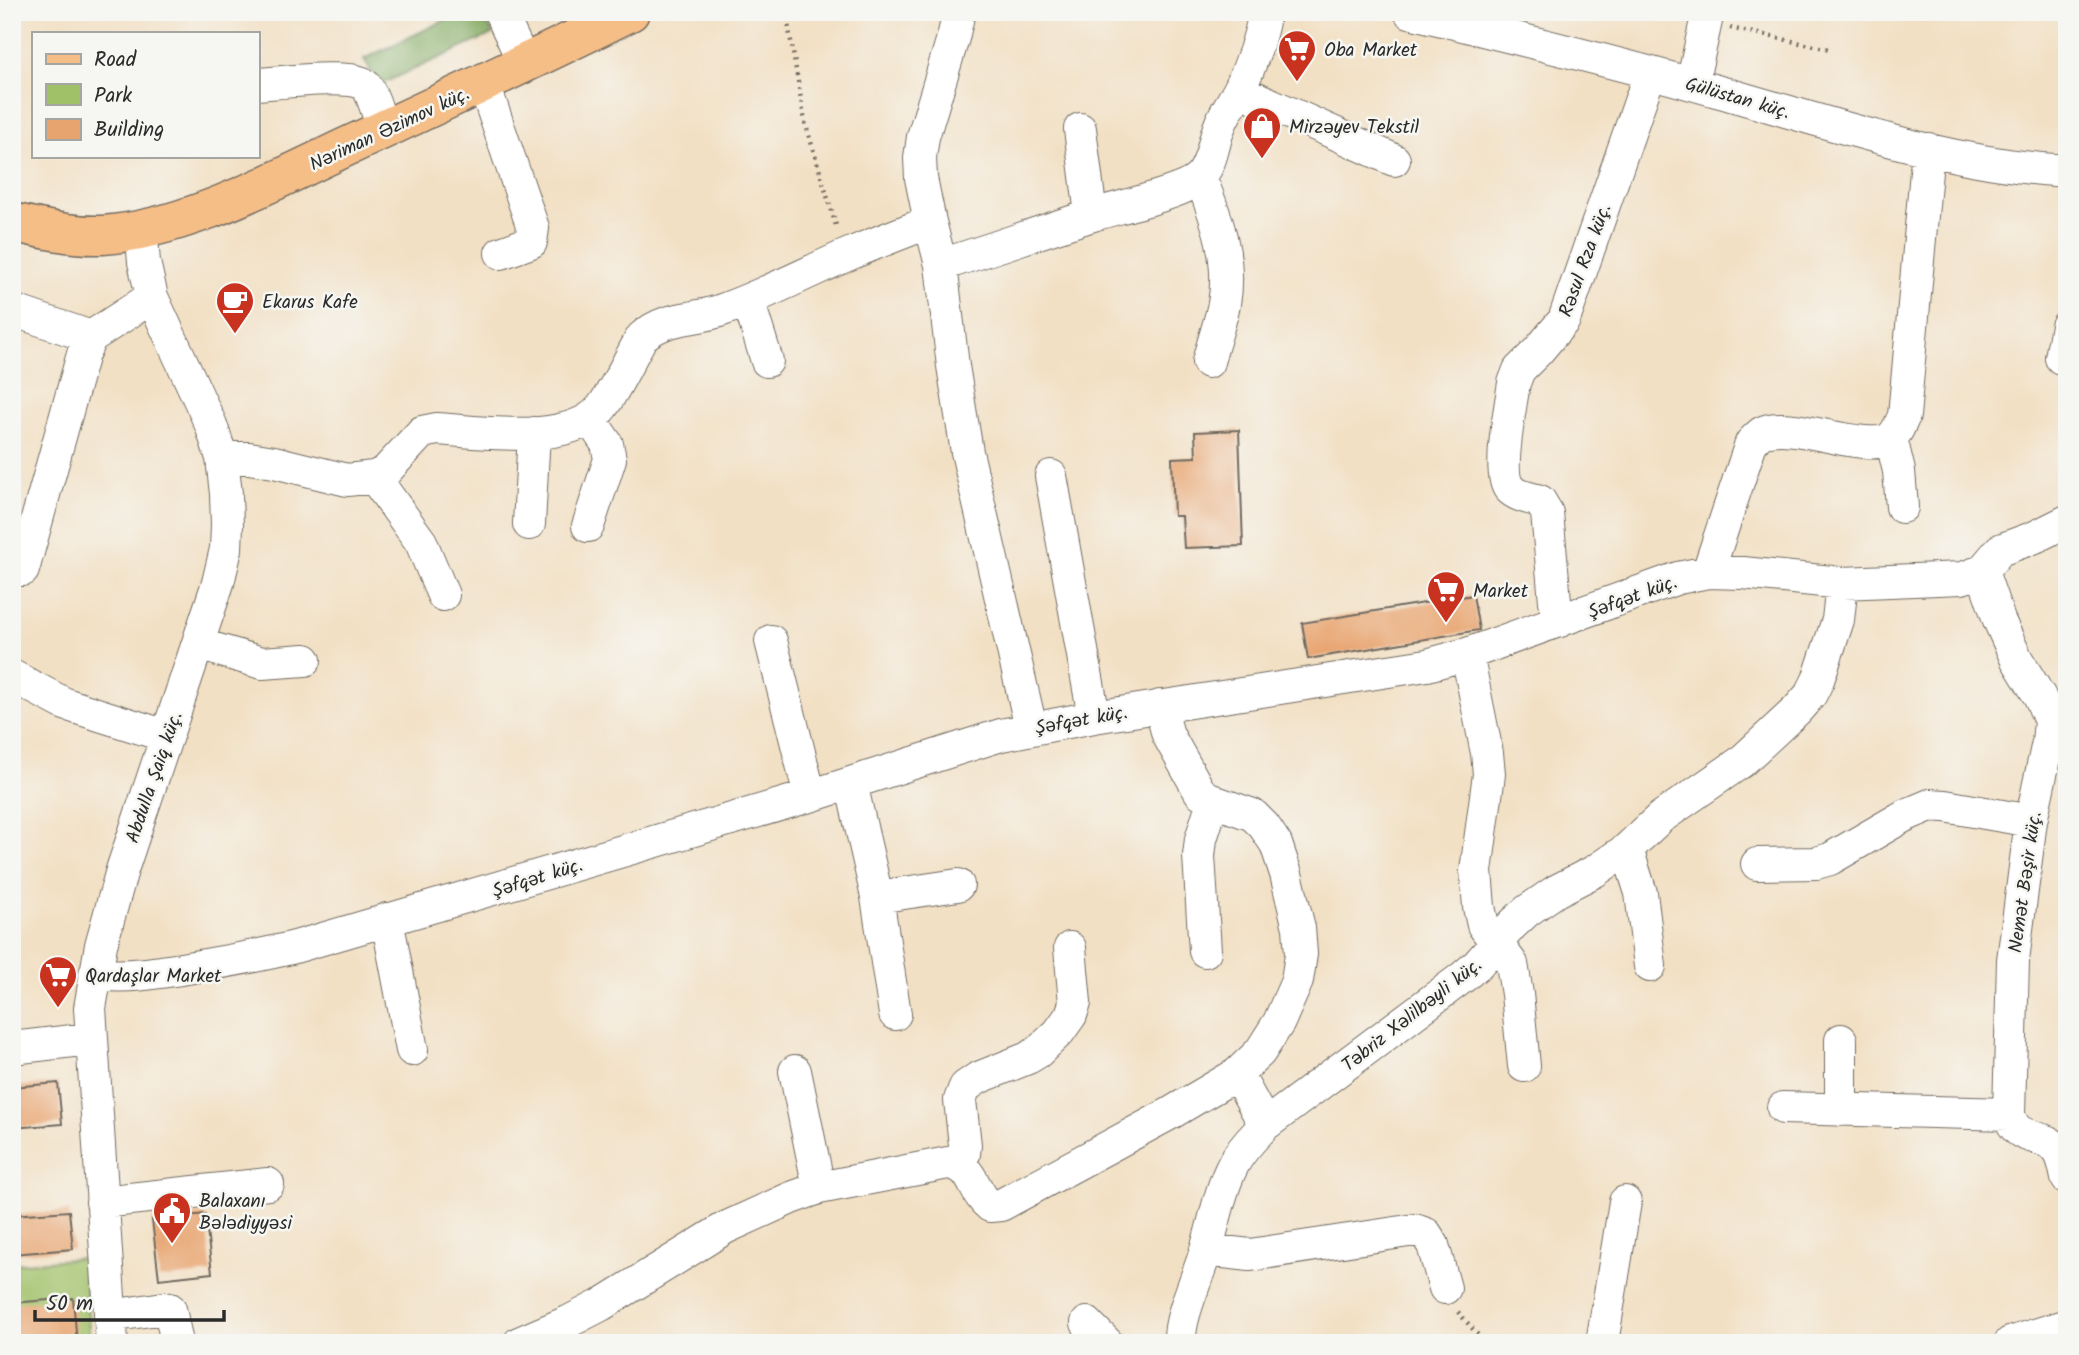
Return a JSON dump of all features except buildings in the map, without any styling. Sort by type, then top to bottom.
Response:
[{"type":"main road","name":"Nəriman Əzimov küç.","points":[[12,222],[70,233],[102,235],[181,219],[242,196],[484,84],[630,12]]},
{"type":"street","points":[[500,12],[524,65]]},
{"type":"street","points":[[959,12],[923,137],[921,178],[941,265],[958,404],[967,452],[1031,728]]},
{"type":"street","points":[[941,265],[1189,185],[1200,177],[1209,162],[1219,127],[1257,49],[1265,12]]},
{"type":"street","name":"Gülüstan küç.","points":[[1410,12],[1692,84],[1928,149],[1984,161],[2067,171]]},
{"type":"street","points":[[1692,84],[1707,18]]},
{"type":"street","name":"Rəsul Rza küç.","points":[[1560,621],[1553,591],[1546,513],[1540,501],[1518,495],[1508,487],[1503,469],[1514,383],[1519,370],[1563,320],[1650,73]]},
{"type":"street","points":[[259,84],[345,78],[362,82],[368,88],[383,130]]},
{"type":"street","points":[[484,84],[533,228],[531,242],[501,253]]},
{"type":"street","points":[[1239,90],[1394,160]]},
{"type":"street","points":[[1080,128],[1091,215]]},
{"type":"street","points":[[1708,572],[1751,443],[1763,432],[1783,430],[1873,442],[1891,438],[1899,429],[1904,416],[1928,149]]},
{"type":"street","points":[[1200,177],[1214,211],[1227,268],[1224,304],[1208,362]]},
{"type":"street","points":[[222,458],[274,462],[347,480],[374,477],[385,472],[422,432],[437,429],[534,433],[571,428],[590,419],[602,407],[642,337],[652,328],[668,321],[718,312],[930,222]]},
{"type":"street","name":"Abdulla Şaiq küç.","points":[[111,1330],[90,1039],[94,974],[122,870],[218,583],[226,549],[226,494],[222,458],[211,425],[152,297],[144,262],[141,228]]},
{"type":"street","points":[[23,570],[83,354],[92,337],[152,297]]},
{"type":"street","points":[[748,300],[767,361]]},
{"type":"street","points":[[12,310],[92,337]]},
{"type":"street","points":[[2061,358],[2067,326]]},
{"type":"street","points":[[588,526],[610,459],[607,444],[590,419]]},
{"type":"street","points":[[529,524],[534,433]]},
{"type":"street","points":[[1891,438],[1899,471],[1902,508]]},
{"type":"street","points":[[1051,476],[1094,717]]},
{"type":"street","points":[[374,477],[421,542],[443,595]]},
{"type":"street","points":[[1982,571],[2000,550],[2067,521]]},
{"type":"street","name":"Şəfqət küç.","points":[[94,974],[118,977],[147,974],[249,958],[295,947],[485,893],[1031,728],[1427,665],[1467,654],[1678,578],[1708,572],[1743,573],[1842,583],[1962,578],[1982,571]]},
{"type":"street","name":"Nemət Bəşir küç.","points":[[1982,571],[1999,620],[2050,721],[2031,821],[2013,960],[2010,1114]]},
{"type":"street","name":"Təbriz Xəlilbəyli küç.","points":[[1176,1341],[1222,1193],[1241,1152],[1265,1125],[1463,977],[1527,911],[1627,849],[1660,818],[1741,762],[1797,710],[1811,694],[1818,680],[1838,620],[1842,583]]},
{"type":"street","points":[[771,641],[810,796]]},
{"type":"street","points":[[198,644],[262,663],[305,660]]},
{"type":"street","points":[[1467,654],[1489,774],[1476,871],[1479,907],[1483,925],[1512,964],[1524,1066]]},
{"type":"street","points":[[12,676],[65,704],[166,736]]},
{"type":"street","points":[[519,1343],[571,1333],[601,1305],[725,1228],[819,1188],[948,1163],[958,1164],[967,1170],[982,1199],[990,1206],[1001,1205],[1171,1113],[1237,1074],[1260,1052],[1289,1002],[1297,981],[1301,954],[1299,928],[1286,874],[1276,844],[1253,815],[1213,801],[1200,792],[1168,735],[1160,706]]},
{"type":"street","points":[[851,783],[877,897],[895,1014]]},
{"type":"street","points":[[1205,951],[1199,856],[1201,839],[1213,801]]},
{"type":"street","points":[[1757,864],[1816,863],[1830,859],[1904,816],[1930,805],[2031,821]]},
{"type":"street","points":[[1627,849],[1641,893],[1650,966]]},
{"type":"street","points":[[877,897],[958,885]]},
{"type":"street","points":[[387,919],[412,1050]]},
{"type":"street","points":[[958,1164],[964,1154],[965,1145],[960,1100],[965,1087],[978,1078],[1038,1052],[1059,1032],[1071,1015],[1075,1003],[1070,948]]},
{"type":"street","points":[[12,1048],[90,1039]]},
{"type":"street","points":[[1841,1040],[1841,1110]]},
{"type":"street","points":[[795,1071],[819,1188]]},
{"type":"street","points":[[1237,1074],[1265,1125]]},
{"type":"street","points":[[1783,1108],[2010,1114],[2012,1125],[2018,1131],[2050,1142],[2058,1150],[2067,1178]]},
{"type":"street","points":[[102,1202],[268,1184]]},
{"type":"street","points":[[1602,1343],[1625,1202]]},
{"type":"street","points":[[1206,1250],[1250,1255],[1415,1230],[1426,1234],[1433,1245],[1445,1288]]},
{"type":"street","points":[[111,1330],[164,1308],[170,1309],[177,1343]]},
{"type":"street","points":[[2010,1343],[2067,1325]]},
{"type":"path","points":[[786,12],[805,122],[846,256]]},
{"type":"path","points":[[1707,18],[1829,49]]},
{"type":"path","points":[[1445,1288],[1453,1306],[1485,1343]]},
{"type":"green space","points":[[462,12],[482,12],[493,34],[379,85],[364,59]]},
{"type":"green space","points":[[84,1258],[90,1343],[12,1343],[12,1264]]},
{"type":"place","name":"Oba Market","points":[[1297,83]]},
{"type":"place","name":"Mirzəyev Tekstil","points":[[1262,160]]},
{"type":"place","name":"Ekarus Kafe","points":[[235,335]]},
{"type":"place","name":"Market","points":[[1446,624]]},
{"type":"place","name":"Qardaşlar Market","points":[[58,1009]]},
{"type":"place","name":"Balaxanı Bələdiyyəsi","points":[[172,1245]]}]
